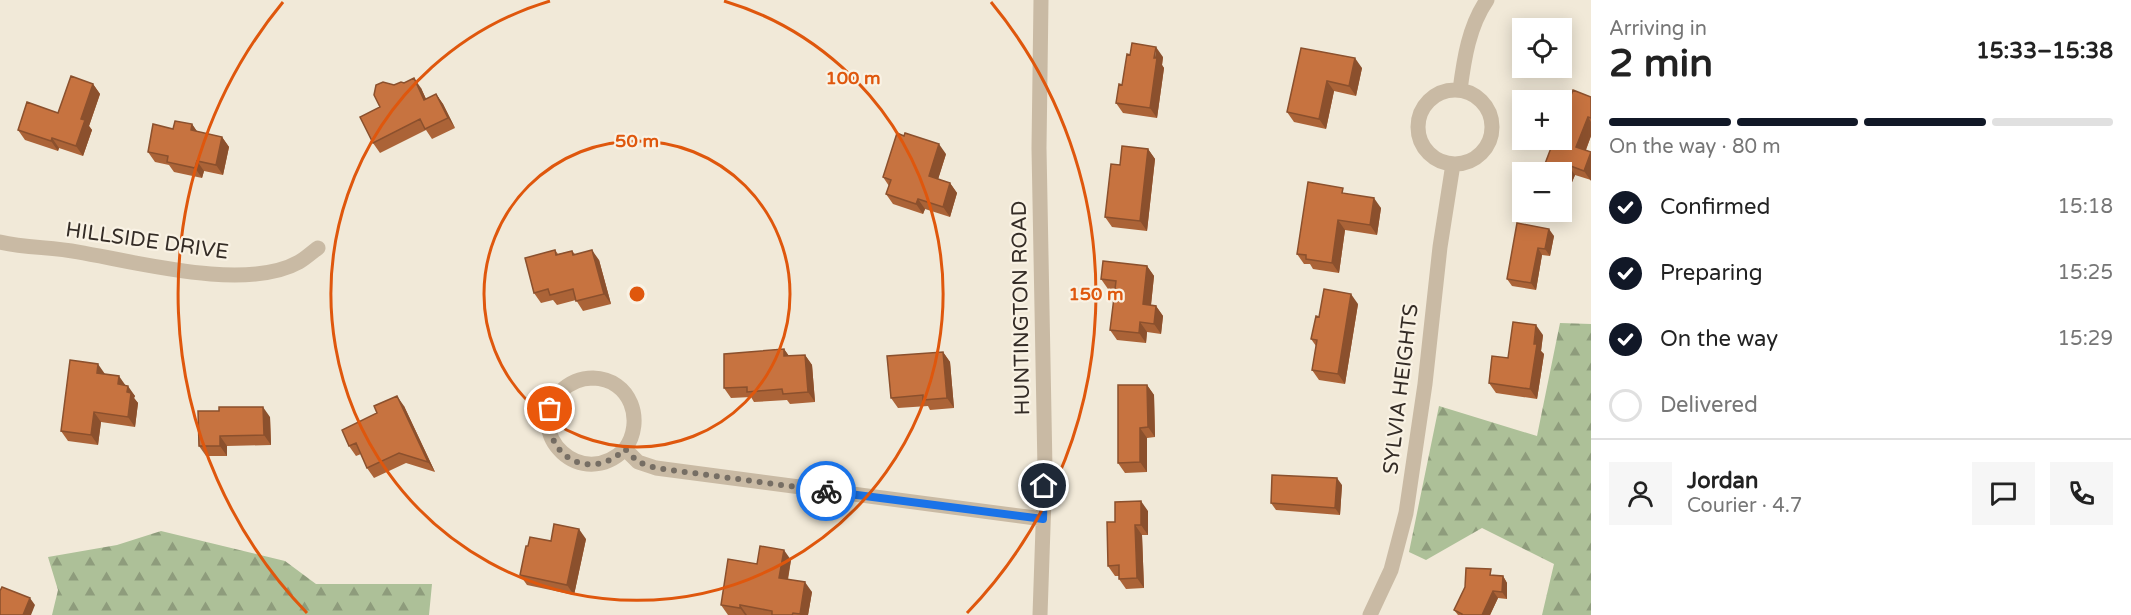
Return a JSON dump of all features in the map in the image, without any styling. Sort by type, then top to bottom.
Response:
[{"type":"street","name":"HUNTINGTON ROAD","points":[[1040,615],[1044,384],[1039,148],[1041,0]]},
{"type":"street","points":[[1460,90],[1470,37],[1478,14],[1487,0]]},
{"type":"street","points":[[1460,90],[1480,99],[1489,112],[1492,126],[1489,141],[1480,154],[1467,162],[1453,164],[1440,160],[1425,148],[1419,136],[1418,123],[1425,105],[1435,96],[1447,91],[1460,90]]},
{"type":"street","name":"SYLVIA HEIGHTS","points":[[1370,615],[1391,570],[1406,513],[1425,384],[1440,247],[1453,164]]},
{"type":"street","name":"HILLSIDE DRIVE","points":[[0,242],[74,251],[164,268],[237,276],[272,271],[299,262],[318,248]]},
{"type":"street","points":[[588,378],[605,380],[621,389],[632,404],[635,423],[631,441],[625,449],[610,461],[592,465],[573,461],[565,456],[554,443],[549,427],[550,409],[558,394],[572,383],[588,378]]},
{"type":"street","points":[[625,449],[638,462],[656,468],[1043,519]]},
{"type":"green space","points":[[1560,323],[1591,324],[1591,615],[1542,615],[1554,564],[1482,528],[1426,560],[1409,552],[1439,406],[1537,436]]},
{"type":"green space","points":[[161,531],[285,561],[316,584],[432,584],[429,615],[52,615],[58,590],[48,557],[117,545]]},
{"type":"building","points":[[1132,43],[1156,47],[1154,58],[1157,58],[1150,108],[1116,103],[1119,84],[1122,85],[1127,54],[1130,55]]},
{"type":"building","points":[[1301,48],[1355,58],[1349,86],[1327,81],[1319,119],[1287,112]]},
{"type":"building","points":[[71,76],[93,84],[81,119],[85,120],[76,146],[52,138],[51,141],[18,130],[27,102],[58,113]]},
{"type":"building","points":[[414,78],[424,100],[436,94],[448,118],[425,129],[420,119],[373,143],[360,117],[380,107],[374,95],[376,85],[383,82],[394,85]]},
{"type":"building","points":[[1573,90],[1591,97],[1591,118],[1588,117],[1576,147],[1591,152],[1584,171],[1572,166],[1572,162],[1546,162],[1550,150],[1572,150]]},
{"type":"building","points":[[175,121],[192,124],[191,130],[222,137],[216,165],[197,161],[195,168],[167,162],[168,156],[148,152],[153,124],[173,129]]},
{"type":"building","points":[[897,133],[904,136],[905,133],[939,144],[929,176],[950,183],[943,207],[918,199],[916,204],[886,194],[891,180],[883,177]]},
{"type":"building","points":[[1122,146],[1148,149],[1140,221],[1105,217],[1111,164],[1120,165]]},
{"type":"building","points":[[1308,182],[1343,188],[1342,193],[1374,198],[1370,225],[1338,220],[1332,263],[1306,259],[1306,255],[1297,254]]},
{"type":"building","points":[[1517,223],[1549,229],[1545,249],[1538,248],[1531,283],[1507,279]]},
{"type":"building","points":[[555,250],[556,255],[572,251],[573,255],[592,250],[604,294],[576,301],[573,289],[550,295],[548,289],[534,293],[525,258]]},
{"type":"building","points":[[1103,261],[1147,266],[1143,304],[1156,306],[1154,324],[1140,322],[1139,333],[1110,330],[1116,281],[1101,279]]},
{"type":"building","points":[[1324,289],[1351,294],[1338,374],[1312,370],[1317,340],[1311,339],[1316,316],[1319,317]]},
{"type":"building","points":[[1513,322],[1536,325],[1534,344],[1537,344],[1530,389],[1489,383],[1492,356],[1508,358]]},
{"type":"building","points":[[784,349],[784,356],[805,355],[808,392],[783,394],[782,389],[747,392],[747,387],[724,388],[724,354]]},
{"type":"building","points":[[943,352],[947,398],[923,400],[923,395],[891,398],[887,356]]},
{"type":"building","points":[[70,360],[98,364],[97,373],[119,376],[118,384],[128,386],[127,392],[131,393],[128,417],[94,412],[91,435],[61,431]]},
{"type":"building","points":[[1118,385],[1147,385],[1148,427],[1140,428],[1140,462],[1118,463]]},
{"type":"building","points":[[397,396],[428,462],[399,453],[367,468],[356,443],[349,446],[342,430],[377,413],[374,406]]},
{"type":"building","points":[[219,407],[263,407],[264,435],[220,436],[220,446],[199,446],[198,411],[219,411]]},
{"type":"building","points":[[1272,475],[1337,478],[1335,508],[1271,503]]},
{"type":"building","points":[[1141,501],[1141,525],[1135,525],[1137,578],[1119,579],[1119,565],[1108,566],[1107,522],[1115,522],[1115,502]]},
{"type":"building","points":[[554,524],[579,529],[567,585],[520,575],[530,537],[551,541]]},
{"type":"building","points":[[760,546],[784,550],[779,578],[805,582],[800,614],[772,615],[772,611],[740,605],[740,608],[721,605],[728,559],[757,564]]},
{"type":"building","points":[[1466,568],[1491,569],[1490,575],[1503,576],[1502,592],[1493,591],[1482,615],[1462,615],[1454,610],[1465,587]]},
{"type":"building","points":[[2,587],[30,598],[23,615],[0,615]]},
{"type":"way so far","points":[[550,409],[549,427],[554,443],[565,456],[582,464],[592,465],[610,461],[625,449],[638,462],[656,468],[826,491]]},
{"type":"route","points":[[826,491],[1043,519],[1044,486]]}]
